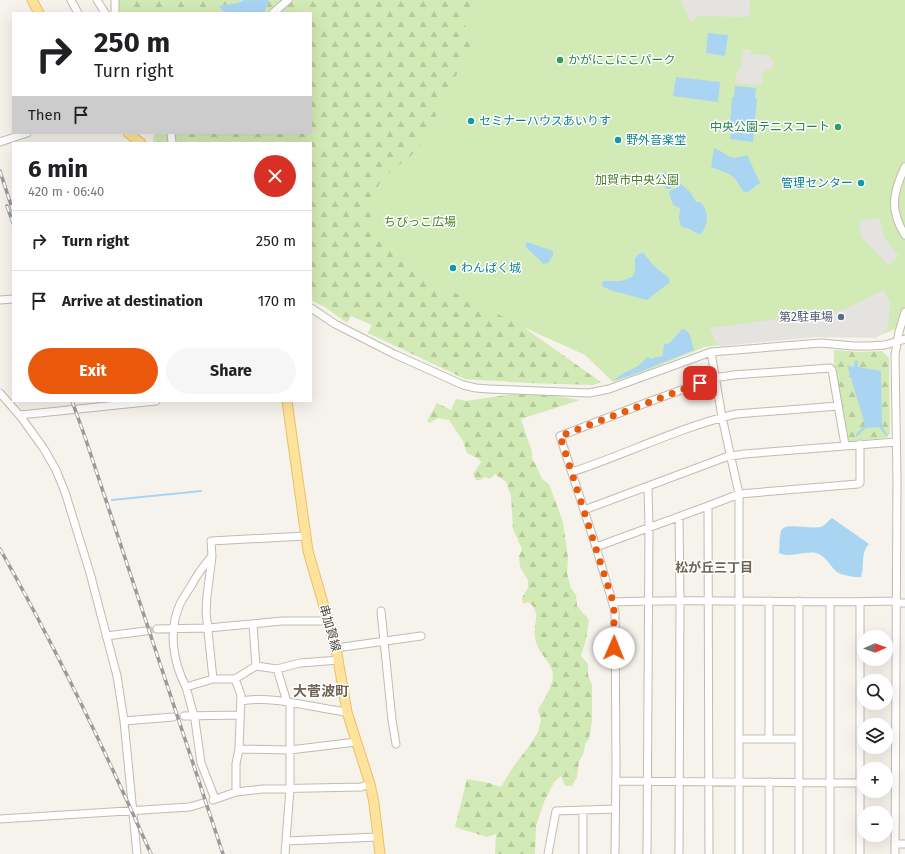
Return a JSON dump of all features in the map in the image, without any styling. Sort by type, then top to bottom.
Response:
[{"type":"main road","points":[[34,1],[39,12]]},
{"type":"main road","points":[[129,134],[140,142]]},
{"type":"main road","name":"串加賀線","points":[[287,402],[305,536],[314,574],[339,660],[347,712],[370,784],[374,803],[380,854]]},
{"type":"street","points":[[70,0],[77,12]]},
{"type":"street","points":[[98,0],[104,12]]},
{"type":"street","points":[[115,0],[115,12]]},
{"type":"street","points":[[274,12],[288,0]]},
{"type":"street","points":[[0,142],[24,134]]},
{"type":"street","points":[[905,167],[898,181],[894,200],[897,219],[905,235]]},
{"type":"street","points":[[0,300],[12,299]]},
{"type":"street","points":[[312,309],[335,324],[394,354],[463,384],[476,388],[588,393],[609,389],[710,352],[815,343],[870,346],[897,342],[905,339]]},
{"type":"street","points":[[895,854],[897,479],[895,355],[905,312]]},
{"type":"street","points":[[710,352],[714,378],[739,494],[739,854]]},
{"type":"street","points":[[615,854],[615,617],[613,602],[560,436],[714,378],[733,375],[830,368],[832,370],[845,445]]},
{"type":"street","points":[[0,392],[44,448],[56,470],[65,492],[90,573],[117,676],[124,721],[137,854]]},
{"type":"street","points":[[20,416],[147,402]]},
{"type":"street","points":[[572,472],[673,433],[722,417],[736,414],[838,406]]},
{"type":"street","points":[[584,510],[648,487],[713,461],[730,456],[845,445],[896,442]]},
{"type":"street","points":[[596,547],[739,494],[858,484],[860,483],[860,444]]},
{"type":"street","points":[[897,479],[905,479]]},
{"type":"street","points":[[647,854],[648,487]]},
{"type":"street","points":[[708,506],[709,854]]},
{"type":"street","points":[[679,517],[679,854]]},
{"type":"street","points":[[212,679],[206,612],[212,556],[211,541],[305,536]]},
{"type":"street","points":[[212,556],[205,564],[180,605],[173,630],[175,660],[181,678],[186,687],[194,716],[201,763],[214,799],[236,792],[263,789],[361,787],[370,784]]},
{"type":"street","points":[[613,602],[680,600],[905,603]]},
{"type":"street","points":[[769,601],[769,739]]},
{"type":"street","points":[[799,601],[799,854]]},
{"type":"street","points":[[830,602],[830,854]]},
{"type":"street","points":[[860,602],[862,762]]},
{"type":"street","points":[[381,611],[392,720],[396,744]]},
{"type":"street","points":[[157,629],[173,630],[208,628],[282,621],[328,621]]},
{"type":"street","points":[[253,624],[256,666]]},
{"type":"street","points":[[106,636],[146,631]]},
{"type":"street","points":[[336,648],[384,640],[421,636]]},
{"type":"street","points":[[186,687],[212,679],[235,679],[256,666],[277,669],[300,663],[339,660]]},
{"type":"street","points":[[277,669],[288,703],[290,789],[285,854]]},
{"type":"street","points":[[235,679],[241,695],[239,749],[236,764],[236,792]]},
{"type":"street","points":[[241,701],[251,699],[271,699],[347,712]]},
{"type":"street","points":[[184,716],[240,715]]},
{"type":"street","points":[[124,721],[173,717]]},
{"type":"street","points":[[739,739],[799,739]]},
{"type":"street","points":[[239,749],[290,750],[356,742]]},
{"type":"street","points":[[616,781],[857,782]]},
{"type":"street","points":[[769,782],[769,854]]},
{"type":"street","points":[[860,854],[862,798]]},
{"type":"street","points":[[0,819],[190,806],[202,803]]},
{"type":"street","points":[[548,854],[556,811],[615,809]]},
{"type":"street","points":[[583,810],[583,854]]},
{"type":"street","points":[[286,841],[378,837]]},
{"type":"street","points":[[895,844],[905,844]]},
{"type":"green space","points":[[118,0],[244,0],[237,3],[219,6],[223,12],[118,12]]},
{"type":"green space","name":"ちびっこ広場","points":[[269,0],[490,0],[526,329],[601,382],[593,385],[465,379],[368,333],[372,325],[351,316],[347,323],[325,307],[312,300],[312,142],[153,142],[154,134],[312,134],[312,12],[264,12]]},
{"type":"green space","name":"加賀市中央公園","points":[[484,0],[905,0],[905,325],[880,335],[843,334],[762,338],[705,347],[651,369],[613,382],[585,355],[532,331],[425,278],[397,253],[370,224],[373,198],[381,180],[419,149],[472,44],[464,23],[476,13]]},
{"type":"green space","points":[[834,350],[858,352],[882,351],[889,358],[890,434],[886,438],[850,441],[848,439],[834,367]]},
{"type":"green space","points":[[520,393],[552,395],[580,400],[521,419],[532,452],[532,459],[542,479],[549,484],[563,522],[568,558],[567,573],[571,588],[576,595],[577,606],[589,620],[586,640],[581,656],[588,664],[588,675],[592,685],[592,721],[589,739],[585,744],[584,752],[579,762],[577,777],[572,786],[565,786],[561,776],[554,782],[544,802],[536,826],[535,854],[495,854],[496,834],[487,837],[455,827],[467,779],[501,787],[538,732],[541,720],[538,710],[551,685],[553,671],[536,643],[535,609],[528,602],[523,604],[522,598],[528,588],[528,580],[520,567],[519,556],[522,549],[513,529],[511,496],[506,482],[495,474],[490,479],[485,477],[480,480],[476,480],[473,474],[481,462],[479,459],[467,453],[463,441],[449,420],[438,418],[430,423],[427,421],[437,403],[451,410],[456,399],[466,401]]},
{"type":"shaded area","points":[[681,0],[750,0],[750,13],[746,17],[698,16],[691,23]]},
{"type":"shaded area","points":[[743,49],[751,50],[751,54],[767,55],[774,63],[772,69],[766,70],[763,73],[762,86],[735,83],[738,67],[741,67]]},
{"type":"shaded area","points":[[879,218],[885,239],[899,256],[888,265],[861,237],[859,230],[861,220]]},
{"type":"shaded area","name":"第2駐車場","points":[[883,290],[890,302],[888,329],[876,338],[818,337],[719,346],[715,341],[710,328],[776,319],[830,314],[848,308]]},
{"type":"water","points":[[244,0],[269,0],[264,12],[223,12],[219,6],[237,3]]},
{"type":"water","points":[[708,33],[728,35],[725,56],[706,53]]},
{"type":"water","points":[[676,77],[720,82],[718,102],[673,96]]},
{"type":"water","points":[[735,86],[756,88],[755,98],[757,99],[753,142],[730,139],[732,125],[730,125],[732,97],[734,97]]},
{"type":"water","points":[[714,148],[736,158],[747,155],[760,183],[749,191],[745,192],[731,175],[711,167]]},
{"type":"water","points":[[663,172],[677,177],[679,182],[690,192],[696,202],[700,202],[703,205],[707,222],[701,234],[681,227],[679,218],[680,208],[673,205],[669,192],[678,186],[674,184],[670,189],[666,189],[657,178],[658,174]]},
{"type":"water","points":[[527,242],[553,251],[553,255],[548,263],[543,264],[529,250],[525,245]]},
{"type":"water","points":[[642,253],[654,266],[669,278],[670,282],[647,300],[610,290],[602,286],[603,281],[621,281],[632,277],[635,271],[635,258]]},
{"type":"water","points":[[682,329],[688,332],[691,337],[694,350],[614,381],[622,374],[639,365],[647,357],[652,359],[655,357],[661,357],[664,344],[670,343]]},
{"type":"water","points":[[855,360],[858,361],[858,367],[881,371],[882,427],[888,435],[887,437],[879,427],[866,428],[856,437],[856,434],[865,425],[847,365],[854,367]]},
{"type":"water","points":[[832,518],[869,544],[864,555],[861,577],[839,573],[819,554],[809,553],[784,555],[779,553],[780,533],[784,528],[793,526],[823,526]]},
{"type":"waterway","points":[[112,500],[201,491]]},
{"type":"tunnel","points":[[146,631],[157,629]]},
{"type":"railway","points":[[0,171],[12,208]]},
{"type":"railway","points":[[7,206],[12,220]]},
{"type":"railway","points":[[72,402],[223,854]]},
{"type":"railway","points":[[0,549],[41,624],[79,700],[116,776],[151,854]]},
{"type":"place","name":"かがにこにこパーク","points":[[560,60]]},
{"type":"place","name":"セミナーハウスあいりす","points":[[471,121]]},
{"type":"place","name":"中央公園テニスコート","points":[[838,127]]},
{"type":"place","name":"野外音楽堂","points":[[618,140]]},
{"type":"place","name":"管理センター","points":[[861,183]]},
{"type":"place","name":"わんぱく城","points":[[453,268]]},
{"type":"place","name":"第2駐車場","points":[[841,317]]},
{"type":"district","name":"松が丘三丁目","points":[[714,567]]},
{"type":"district","name":"大菅波町","points":[[321,691]]},
{"type":"route","points":[[614,648],[613,602],[560,436],[700,383]]}]
